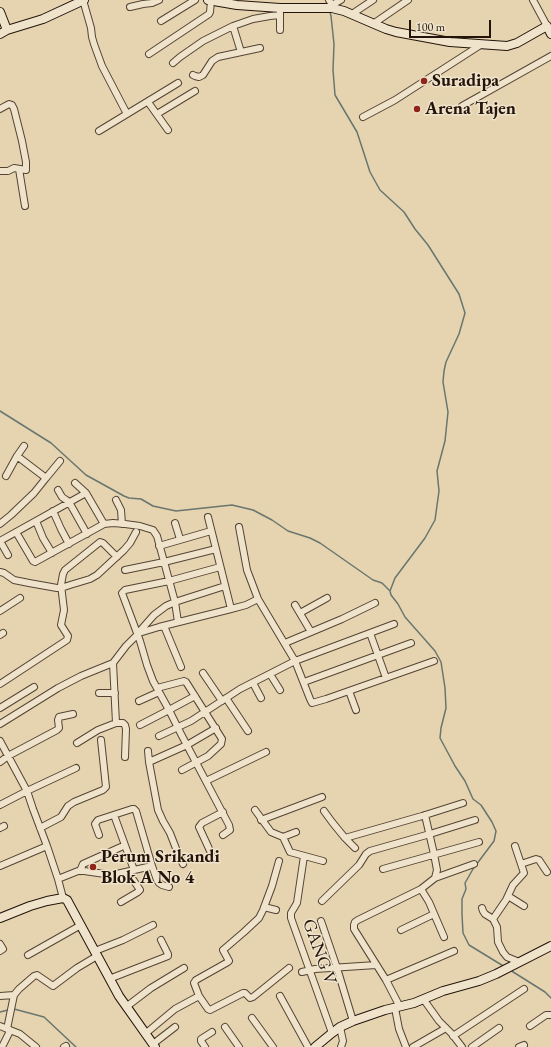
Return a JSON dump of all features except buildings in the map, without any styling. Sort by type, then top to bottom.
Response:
[{"type":"street","points":[[0,12],[3,32],[43,19],[84,0],[92,28],[92,37],[102,66],[128,114]]},
{"type":"street","points":[[130,7],[152,3],[159,0]]},
{"type":"street","points":[[161,21],[196,0]]},
{"type":"street","points":[[149,54],[210,13],[213,1],[280,11],[323,7],[341,0]]},
{"type":"street","points":[[352,14],[373,0]]},
{"type":"street","points":[[373,24],[408,0]]},
{"type":"street","points":[[331,5],[373,24],[412,35],[450,42],[507,46],[513,45],[549,26],[533,0]]},
{"type":"street","points":[[173,63],[203,41],[233,26],[253,19],[270,16],[280,11]]},
{"type":"street","points":[[280,11],[280,30]]},
{"type":"street","points":[[233,26],[241,52]]},
{"type":"street","points":[[363,118],[395,100],[482,44]]},
{"type":"street","points":[[193,75],[199,77],[203,75],[212,61],[218,57],[260,48]]},
{"type":"street","points":[[462,106],[551,56]]},
{"type":"street","points":[[99,131],[178,84]]},
{"type":"street","points":[[157,114],[195,91]]},
{"type":"street","points":[[148,102],[168,130]]},
{"type":"street","points":[[0,109],[11,104],[13,107],[25,158],[26,170],[14,168],[8,171],[0,172]]},
{"type":"street","points":[[18,169],[26,206]]},
{"type":"street","points":[[6,476],[24,446]]},
{"type":"street","points":[[17,456],[46,478]]},
{"type":"street","points":[[0,524],[34,493],[60,460]]},
{"type":"street","points":[[75,483],[86,493],[104,524]]},
{"type":"street","points":[[58,490],[62,497],[69,502],[87,534]]},
{"type":"street","points":[[8,555],[0,541],[86,493]]},
{"type":"street","points":[[116,500],[121,510],[122,524]]},
{"type":"street","points":[[53,511],[69,544]]},
{"type":"street","points":[[208,517],[231,610]]},
{"type":"street","points":[[36,521],[52,553]]},
{"type":"street","points":[[16,532],[35,562],[107,523],[140,526],[153,530],[156,533],[175,602],[178,622]]},
{"type":"street","points":[[175,524],[180,539]]},
{"type":"street","points":[[239,526],[247,570],[258,600],[296,661],[312,703],[434,661]]},
{"type":"street","points":[[159,546],[211,530]]},
{"type":"street","points":[[0,572],[14,580],[47,587],[61,588],[90,579],[97,575],[130,543],[136,532]]},
{"type":"street","points":[[0,684],[67,640],[68,636],[61,625],[64,610],[61,588],[65,570],[100,542],[103,543],[117,557]]},
{"type":"street","points":[[125,570],[216,549]]},
{"type":"street","points":[[220,567],[169,581],[124,590],[122,594],[138,634],[150,675],[170,710],[230,827],[230,830],[223,835]]},
{"type":"street","points":[[0,724],[58,688],[81,676],[113,663],[154,615],[166,606],[225,586]]},
{"type":"street","points":[[0,611],[20,598]]},
{"type":"street","points":[[300,613],[327,598]]},
{"type":"street","points":[[138,634],[178,622],[231,610],[258,600]]},
{"type":"street","points":[[285,643],[375,603]]},
{"type":"street","points":[[295,605],[311,632]]},
{"type":"street","points":[[159,736],[178,728],[240,689],[296,661],[394,624]]},
{"type":"street","points":[[164,626],[181,667]]},
{"type":"street","points":[[370,633],[386,678]]},
{"type":"street","points":[[304,682],[412,643]]},
{"type":"street","points":[[113,663],[116,722]]},
{"type":"street","points":[[203,673],[248,731]]},
{"type":"street","points":[[270,674],[280,690]]},
{"type":"street","points":[[139,701],[158,690],[184,681],[216,728],[222,739],[221,744],[208,756],[182,770]]},
{"type":"street","points":[[253,683],[261,698]]},
{"type":"street","points":[[0,708],[34,687]]},
{"type":"street","points":[[349,691],[356,710]]},
{"type":"street","points":[[99,693],[115,693]]},
{"type":"street","points":[[140,725],[195,696]]},
{"type":"street","points":[[0,762],[8,756],[57,730],[59,728],[59,718],[73,714]]},
{"type":"street","points":[[77,743],[98,730],[116,722],[123,723],[125,725],[125,757]]},
{"type":"street","points":[[149,762],[187,745],[216,728]]},
{"type":"street","points":[[40,828],[61,817],[68,806],[74,802],[103,790],[106,787],[100,740]]},
{"type":"street","points":[[0,741],[27,791],[47,846],[63,898],[69,902],[109,979],[126,1007],[154,1046],[176,1027]]},
{"type":"street","points":[[148,751],[158,810],[170,833],[183,864]]},
{"type":"street","points":[[206,781],[266,752]]},
{"type":"street","points":[[0,805],[76,768]]},
{"type":"street","points":[[261,820],[322,797]]},
{"type":"street","points":[[345,838],[463,803]]},
{"type":"street","points":[[99,835],[95,824],[98,820],[132,809],[135,810],[152,866],[159,883],[169,887]]},
{"type":"street","points":[[255,810],[270,832],[283,837],[296,832]]},
{"type":"street","points":[[324,811],[345,838],[355,848]]},
{"type":"street","points":[[210,853],[199,827],[202,823],[223,812]]},
{"type":"street","points":[[114,815],[131,871],[140,890],[121,902]]},
{"type":"street","points":[[425,815],[434,854],[436,870],[435,878]]},
{"type":"street","points":[[322,901],[359,865],[366,854],[370,851],[475,820]]},
{"type":"street","points":[[283,837],[290,852],[323,861]]},
{"type":"street","points":[[383,869],[479,842]]},
{"type":"street","points":[[0,866],[47,846]]},
{"type":"street","points":[[493,919],[508,896],[513,885],[524,873],[515,846]]},
{"type":"street","points":[[80,871],[83,864],[121,847]]},
{"type":"street","name":"GANG V","points":[[304,856],[297,903],[291,916],[332,1033]]},
{"type":"street","points":[[520,864],[537,859],[547,872]]},
{"type":"street","points":[[279,861],[272,886],[261,914],[255,922],[223,950],[228,962],[194,982],[199,996],[210,1010],[243,993],[252,998],[289,968]]},
{"type":"street","points":[[406,1047],[399,1029],[398,1007],[386,980],[354,929],[355,922],[421,889],[435,878],[474,864]]},
{"type":"street","points":[[58,879],[80,871],[112,875],[152,866]]},
{"type":"street","points":[[421,889],[429,902],[444,937]]},
{"type":"street","points":[[508,896],[524,906]]},
{"type":"street","points":[[0,918],[38,904],[63,898]]},
{"type":"street","points":[[264,907],[276,910]]},
{"type":"street","points":[[482,908],[483,912],[493,919],[497,927],[498,942],[503,952],[507,957],[517,963]]},
{"type":"street","points":[[400,930],[434,914]]},
{"type":"street","points":[[321,921],[353,1021]]},
{"type":"street","points":[[28,955],[81,925]]},
{"type":"street","points":[[2,1047],[9,1030],[14,995],[34,976],[37,975],[53,986],[96,953],[153,925]]},
{"type":"street","points":[[109,979],[168,956],[161,940]]},
{"type":"street","points":[[0,944],[3,949],[0,951]]},
{"type":"street","points":[[315,1047],[340,1027],[353,1021],[424,1000],[496,974],[551,946]]},
{"type":"street","points":[[386,980],[454,952]]},
{"type":"street","points":[[302,972],[310,970],[376,965]]},
{"type":"street","points":[[126,1007],[151,988],[184,968]]},
{"type":"street","points":[[453,1036],[524,989]]},
{"type":"street","points":[[0,996],[14,995]]},
{"type":"street","points":[[145,1034],[175,1009],[199,996]]},
{"type":"street","points":[[280,996],[308,1047]]},
{"type":"street","points":[[424,1000],[439,1021],[462,1047]]},
{"type":"street","points":[[530,1026],[546,1015],[551,1014]]},
{"type":"street","points":[[252,1018],[273,1047]]},
{"type":"street","points":[[0,1026],[20,1034],[36,1047]]},
{"type":"street","points":[[225,1027],[239,1047]]},
{"type":"street","points":[[340,1027],[343,1041],[341,1047]]},
{"type":"street","points":[[413,1047],[446,1028]]},
{"type":"street","points":[[472,1047],[499,1028]]},
{"type":"street","points":[[205,1047],[201,1039],[212,1032]]},
{"type":"waterway","points":[[326,0],[327,4]]},
{"type":"waterway","points":[[330,12],[334,44],[333,70],[335,95],[357,132],[370,172],[380,190],[404,212],[428,245],[459,294],[465,313],[459,334],[446,362],[444,371],[443,382],[448,412],[445,441],[437,471],[439,491],[435,520],[425,538],[395,578],[390,591],[405,617],[435,651],[441,662],[446,708],[440,738],[465,781],[473,799],[481,805],[496,831],[494,841],[473,869],[465,883],[466,889],[462,899],[463,933],[469,945],[505,967]]},
{"type":"waterway","points":[[0,411],[51,443],[86,475],[124,496],[141,499],[153,506],[176,511],[232,505],[253,510],[272,520],[288,531],[320,543],[373,580],[382,583],[390,591]]},
{"type":"waterway","points":[[510,970],[545,992],[551,998]]},
{"type":"waterway","points":[[14,1009],[44,1017],[76,1047]]},
{"type":"waterway","points":[[0,1012],[8,1010]]},
{"type":"place","name":"Suradipa","points":[[424,81]]},
{"type":"place","name":"Arena Tajen","points":[[417,109]]},
{"type":"place","name":"Perum Srikandi Blok A No 4","points":[[93,867]]}]
